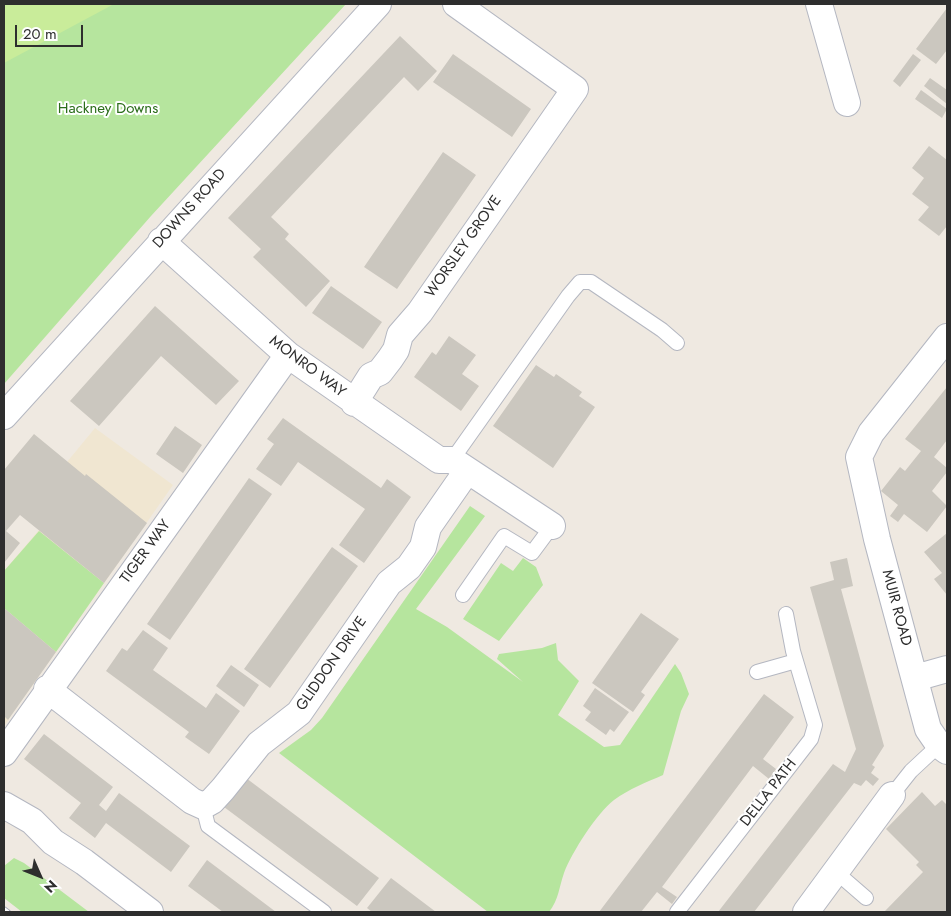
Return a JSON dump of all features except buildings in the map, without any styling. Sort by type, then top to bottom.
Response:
[{"type":"street","name":"DOWNS ROAD","points":[[4,416],[378,4]]},
{"type":"street","name":"WORSLEY GROVE","points":[[354,403],[371,376],[380,372],[390,359],[396,350],[400,335],[420,312],[575,89],[456,4]]},
{"type":"street","points":[[819,4],[847,103]]},
{"type":"street","name":"MONRO WAY","points":[[161,241],[288,355],[354,403],[439,460],[460,465],[552,526]]},
{"type":"street","name":"MUIR ROAD","points":[[943,748],[928,730],[877,539],[859,457],[871,433],[947,337]]},
{"type":"street","name":"TIGER WAY","points":[[5,752],[47,689],[288,355]]},
{"type":"street","name":"GLIDDON DRIVE","points":[[203,806],[212,801],[223,789],[259,744],[299,713],[389,584],[409,568],[422,547],[428,527],[460,465]]},
{"type":"street","points":[[914,678],[947,669]]},
{"type":"street","points":[[47,689],[192,802],[203,806]]},
{"type":"street","points":[[806,912],[892,795]]},
{"type":"street","points":[[6,813],[32,820],[53,842],[150,912]]},
{"type":"lane","points":[[460,465],[568,296],[580,282],[591,282],[662,330],[677,343]]},
{"type":"lane","points":[[463,595],[504,536],[532,553],[552,526]]},
{"type":"lane","name":"DELLA PATH","points":[[677,912],[811,739],[815,724],[796,661],[786,614]]},
{"type":"lane","points":[[757,672],[796,661]]},
{"type":"lane","points":[[892,795],[910,771],[943,748]]},
{"type":"lane","points":[[203,806],[208,826],[324,912]]},
{"type":"lane","points":[[836,872],[866,898]]},
{"type":"shaded area","points":[[95,428],[173,485],[4,726],[4,571],[84,477],[67,462]]},
{"type":"green space","name":"Hackney Downs","points":[[4,4],[346,4],[151,216],[4,384]]},
{"type":"green space","points":[[4,4],[114,4],[4,63]]},
{"type":"green space","points":[[470,506],[485,516],[416,609],[447,627],[523,682],[497,659],[499,654],[542,648],[556,643],[558,660],[579,681],[558,715],[604,747],[620,745],[675,664],[681,673],[689,694],[681,711],[663,775],[620,796],[600,814],[573,855],[564,873],[555,902],[549,912],[488,912],[279,753],[311,730],[322,718]]},
{"type":"green space","points":[[39,531],[104,583],[56,652],[4,608],[4,571]]},
{"type":"green space","points":[[523,558],[536,567],[543,585],[499,641],[463,619],[501,563],[513,571]]},
{"type":"green space","points":[[14,858],[24,863],[89,912],[22,912],[4,898],[4,866]]},
{"type":"railway","points":[[4,909],[8,912]]}]
